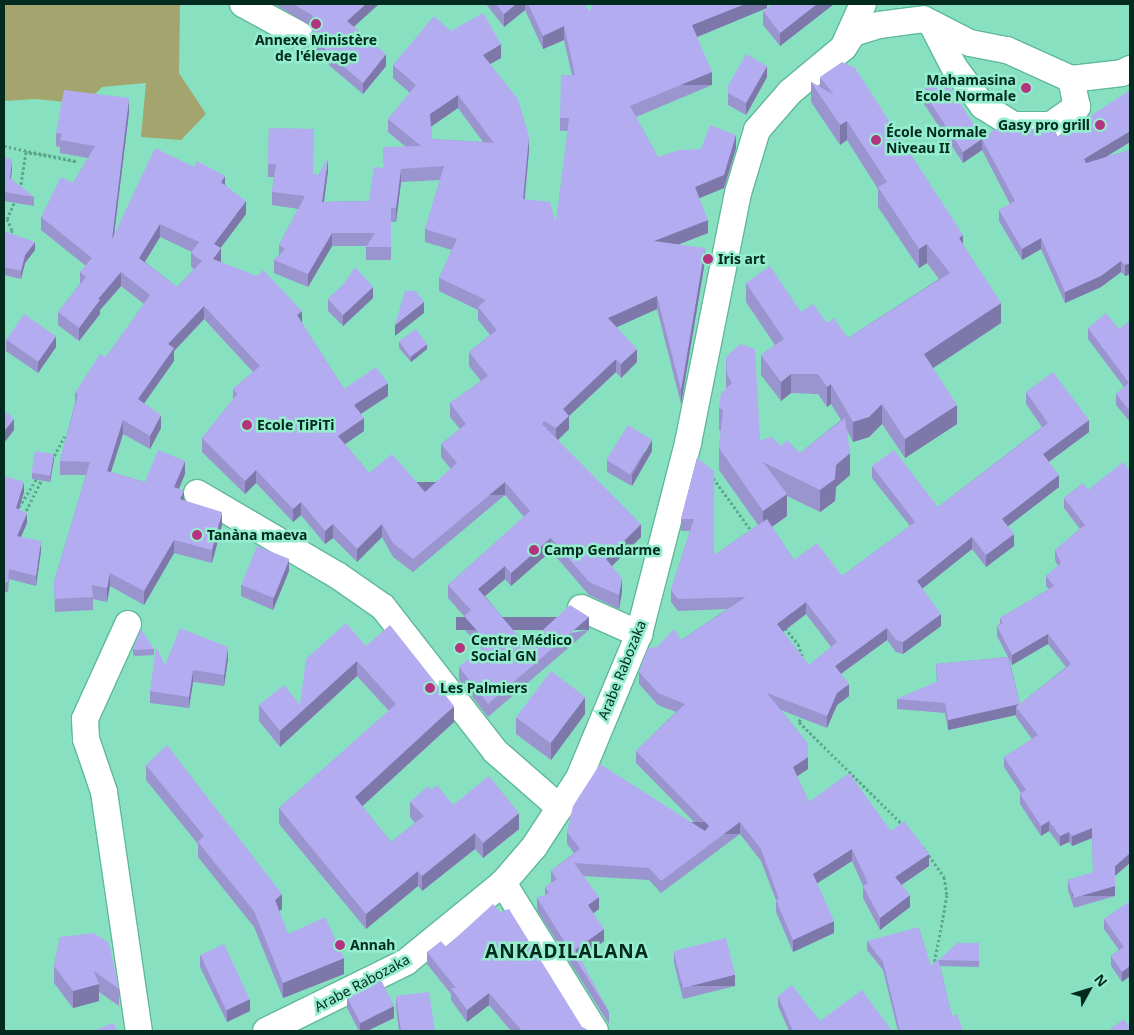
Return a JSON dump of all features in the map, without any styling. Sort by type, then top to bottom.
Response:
[{"type":"street","points":[[243,4],[300,34]]},
{"type":"street","points":[[844,47],[863,4]]},
{"type":"street","points":[[927,16],[970,43],[1007,50],[1071,79],[1122,73],[1130,69]]},
{"type":"street","points":[[927,16],[954,67],[983,106],[1013,125],[1051,125],[1077,107],[1071,79]]},
{"type":"street","name":"Arabe Rabozaka","points":[[266,1031],[406,962],[503,883],[534,847],[560,808],[579,778],[639,634],[688,443],[738,193],[757,130],[790,92],[844,47],[853,33],[879,25],[927,16]]},
{"type":"street","points":[[197,493],[337,575],[383,607],[495,751],[560,808]]},
{"type":"street","points":[[581,608],[639,634]]},
{"type":"street","points":[[128,624],[85,719],[86,739],[104,792],[139,1031]]},
{"type":"street","points":[[503,883],[595,1031]]},
{"type":"path","points":[[4,146],[76,161],[26,152],[19,194],[7,219],[12,230],[9,246]]},
{"type":"path","points":[[21,520],[65,436],[44,467]]},
{"type":"path","points":[[709,473],[753,533],[748,539]]},
{"type":"path","points":[[14,514],[39,475]]},
{"type":"path","points":[[780,622],[798,644],[804,660]]},
{"type":"path","points":[[810,706],[799,722],[908,831]]},
{"type":"path","points":[[921,844],[944,877],[948,895],[932,973]]},
{"type":"green space","points":[[4,4],[180,4],[179,73],[206,114],[181,140],[141,137],[146,83],[102,87],[85,104],[36,99],[4,101]]},
{"type":"building","points":[[293,4],[366,4],[347,21],[386,54],[363,83],[330,55],[311,33],[315,24],[312,15]]},
{"type":"building","points":[[496,4],[516,4],[504,14]]},
{"type":"building","points":[[528,4],[585,4],[589,12],[593,4],[745,4],[692,25],[712,72],[630,106],[658,157],[679,150],[701,149],[710,125],[736,135],[724,175],[695,187],[708,220],[654,241],[705,248],[681,390],[657,296],[608,318],[637,349],[621,364],[616,359],[563,409],[569,416],[556,428],[544,421],[542,424],[641,524],[606,559],[622,578],[619,595],[589,582],[551,538],[511,573],[505,566],[478,589],[520,638],[528,632],[533,639],[570,605],[589,617],[488,704],[459,667],[488,643],[464,616],[471,610],[448,585],[530,511],[505,482],[413,559],[393,543],[382,524],[357,549],[333,524],[325,531],[301,502],[293,509],[256,470],[245,481],[202,438],[237,394],[233,389],[260,366],[204,306],[168,344],[174,348],[138,399],[161,415],[150,436],[123,420],[107,471],[145,482],[158,450],[185,461],[174,487],[184,491],[180,499],[222,512],[212,550],[174,540],[144,591],[110,573],[107,588],[92,585],[93,597],[55,599],[54,582],[90,462],[60,461],[78,394],[75,393],[100,354],[106,357],[150,295],[121,272],[98,299],[100,300],[79,328],[58,312],[86,277],[80,272],[92,258],[41,217],[61,177],[73,183],[95,146],[60,140],[62,134],[56,133],[64,90],[129,98],[112,239],[155,148],[194,167],[197,161],[225,176],[221,182],[246,201],[214,244],[221,248],[213,259],[257,276],[263,270],[302,311],[297,315],[344,389],[376,367],[388,383],[354,405],[364,418],[338,436],[369,473],[392,454],[425,492],[457,463],[441,444],[466,424],[450,403],[488,376],[469,352],[497,330],[478,307],[486,300],[439,278],[457,239],[425,229],[444,166],[401,169],[396,208],[391,208],[391,247],[366,247],[375,233],[332,233],[308,274],[274,260],[285,249],[279,245],[305,196],[272,192],[276,164],[268,164],[269,128],[314,129],[313,174],[318,175],[328,158],[322,202],[369,201],[374,167],[384,168],[383,147],[421,146],[388,119],[416,85],[393,65],[434,16],[451,31],[483,13],[501,44],[483,55],[518,99],[529,136],[523,199],[550,202],[556,223],[569,118],[560,118],[561,75],[575,75],[564,26],[543,36]],"holes":[[[458,95],[494,143],[432,139],[430,114]],[[160,224],[199,242],[191,253],[202,261],[177,287],[139,258]]]},
{"type":"building","points":[[773,4],[817,4],[780,33],[763,11]]},
{"type":"building","points":[[746,54],[767,66],[746,103],[728,93],[728,86]]},
{"type":"building","points":[[842,62],[855,68],[963,235],[959,238],[1001,303],[924,354],[957,405],[905,439],[882,404],[869,417],[853,422],[831,384],[827,387],[818,374],[791,374],[781,382],[761,355],[784,339],[746,283],[770,266],[801,312],[813,304],[827,323],[834,318],[848,338],[950,273],[927,244],[919,249],[878,187],[887,182],[847,121],[840,125],[811,82],[834,95],[820,77]]},
{"type":"building","points":[[942,76],[983,138],[1002,125],[1013,129],[1054,128],[1058,137],[1130,90],[1130,131],[1084,159],[1086,163],[1130,150],[1130,263],[1125,265],[1121,261],[1101,276],[1065,292],[1041,238],[1022,249],[999,210],[1015,201],[982,139],[963,152],[922,90]]},
{"type":"building","points":[[4,156],[12,160],[10,178],[34,197],[4,192]]},
{"type":"building","points":[[4,231],[35,242],[25,255],[21,271],[4,267]]},
{"type":"building","points":[[355,267],[373,287],[343,315],[328,299],[343,285]]},
{"type":"building","points":[[405,291],[416,291],[424,302],[395,325]]},
{"type":"building","points":[[1106,313],[1119,329],[1130,321],[1130,411],[1116,394],[1129,383],[1088,328]]},
{"type":"building","points":[[24,314],[56,336],[38,362],[6,339]]},
{"type":"building","points":[[416,329],[427,344],[410,357],[399,341]]},
{"type":"building","points":[[740,344],[755,349],[760,440],[772,437],[781,446],[787,440],[800,453],[845,418],[850,453],[836,465],[835,479],[820,490],[763,462],[787,494],[763,511],[719,448],[723,410],[719,408],[721,393],[732,383],[727,374],[726,357]]},
{"type":"building","points":[[1053,372],[1089,420],[1043,454],[1059,475],[1002,519],[1014,534],[986,555],[972,537],[917,581],[941,614],[903,642],[896,640],[887,628],[835,666],[849,684],[837,693],[827,716],[767,693],[808,744],[808,757],[793,767],[809,802],[849,773],[891,831],[904,821],[929,854],[895,877],[910,895],[880,918],[863,886],[868,883],[852,849],[813,874],[834,921],[793,940],[776,900],[779,899],[761,849],[740,822],[661,881],[649,868],[574,863],[599,897],[588,905],[604,929],[575,950],[609,1012],[537,898],[549,893],[545,887],[557,879],[551,871],[580,849],[567,832],[573,806],[600,764],[705,831],[709,826],[636,751],[685,704],[658,693],[639,672],[648,648],[657,647],[674,629],[681,640],[746,597],[678,599],[671,590],[694,519],[681,519],[697,458],[714,471],[714,555],[767,519],[794,560],[817,543],[842,576],[915,522],[872,466],[894,450],[938,507],[1048,423],[1026,392]],"holes":[[[806,602],[837,642],[809,665],[777,624]]]},
{"type":"building","points":[[4,410],[14,419],[4,431]]},
{"type":"building","points":[[628,425],[652,440],[630,475],[606,460]]},
{"type":"building","points":[[35,451],[54,454],[50,476],[32,473]]},
{"type":"building","points":[[1123,462],[1130,471],[1130,853],[1115,866],[1115,886],[1074,898],[1068,880],[1093,872],[1092,828],[1072,836],[1069,832],[1060,836],[1049,821],[1041,826],[1020,794],[1026,790],[1004,757],[1038,735],[1016,707],[1019,704],[948,720],[945,703],[897,699],[938,681],[936,664],[1008,657],[1020,704],[1071,664],[1048,634],[1012,655],[997,626],[1003,623],[1000,618],[1054,586],[1046,576],[1061,563],[1055,550],[1085,525],[1064,498],[1083,483],[1088,490]]},
{"type":"building","points":[[4,476],[24,482],[16,508],[27,513],[17,536],[41,541],[36,576],[9,569],[8,582],[4,582]]},
{"type":"building","points":[[257,546],[289,559],[274,598],[241,585]]},
{"type":"building","points":[[346,623],[366,646],[390,625],[454,706],[355,797],[391,842],[424,816],[410,802],[428,786],[431,790],[437,785],[453,805],[489,776],[519,813],[483,843],[475,833],[422,876],[418,871],[366,914],[279,808],[396,704],[357,661],[280,731],[259,705],[284,685],[300,705],[306,659]]},
{"type":"building","points":[[180,628],[228,647],[224,675],[193,670],[189,697],[150,691],[156,647],[165,665]]},
{"type":"building","points":[[141,629],[154,649],[133,649]]},
{"type":"building","points":[[551,671],[585,697],[550,743],[516,717]]},
{"type":"building","points":[[167,745],[282,894],[275,900],[288,934],[325,917],[344,958],[283,983],[254,911],[198,842],[204,836],[146,765]]},
{"type":"building","points":[[1130,901],[1130,966],[1122,972],[1111,956],[1124,947],[1104,919]]},
{"type":"building","points":[[493,904],[500,912],[509,909],[582,1027],[589,1031],[522,1031],[489,993],[467,1010],[451,988],[456,988],[427,952],[441,941],[446,947]]},
{"type":"building","points":[[919,927],[931,966],[938,958],[952,1016],[957,1014],[963,1031],[900,1031],[883,962],[867,941]]},
{"type":"building","points":[[94,933],[109,943],[119,989],[94,971],[99,984],[73,991],[54,966],[60,937]]},
{"type":"building","points":[[726,938],[735,975],[683,988],[674,951]]},
{"type":"building","points":[[957,943],[979,943],[979,961],[939,960]]},
{"type":"building","points":[[224,944],[250,999],[226,1010],[200,955]]},
{"type":"building","points":[[381,980],[394,1006],[360,1023],[347,997]]},
{"type":"building","points":[[792,985],[820,1021],[862,990],[892,1031],[793,1031],[778,996]]},
{"type":"building","points":[[429,992],[435,1031],[401,1031],[396,996]]},
{"type":"building","points":[[1124,1019],[1130,1031],[1111,1031],[1110,1029]]},
{"type":"building","points":[[114,1023],[117,1031],[92,1031]]},
{"type":"place","name":"Annexe Ministère de l'élevage","points":[[316,24]]},
{"type":"place","name":"Mahamasina Ecole Normale","points":[[1026,88]]},
{"type":"place","name":"Gasy pro grill","points":[[1100,125]]},
{"type":"place","name":"École Normale Niveau II","points":[[876,140]]},
{"type":"place","name":"Iris art","points":[[708,259]]},
{"type":"place","name":"Ecole TiPiTi","points":[[247,425]]},
{"type":"place","name":"Tanàna maeva","points":[[197,535]]},
{"type":"place","name":"Camp Gendarme","points":[[534,550]]},
{"type":"place","name":"Centre Médico Social GN","points":[[460,648]]},
{"type":"place","name":"Les Palmiers","points":[[430,688]]},
{"type":"place","name":"Annah","points":[[340,945]]},
{"type":"district","name":"ANKADILALANA","points":[[567,952]]}]
